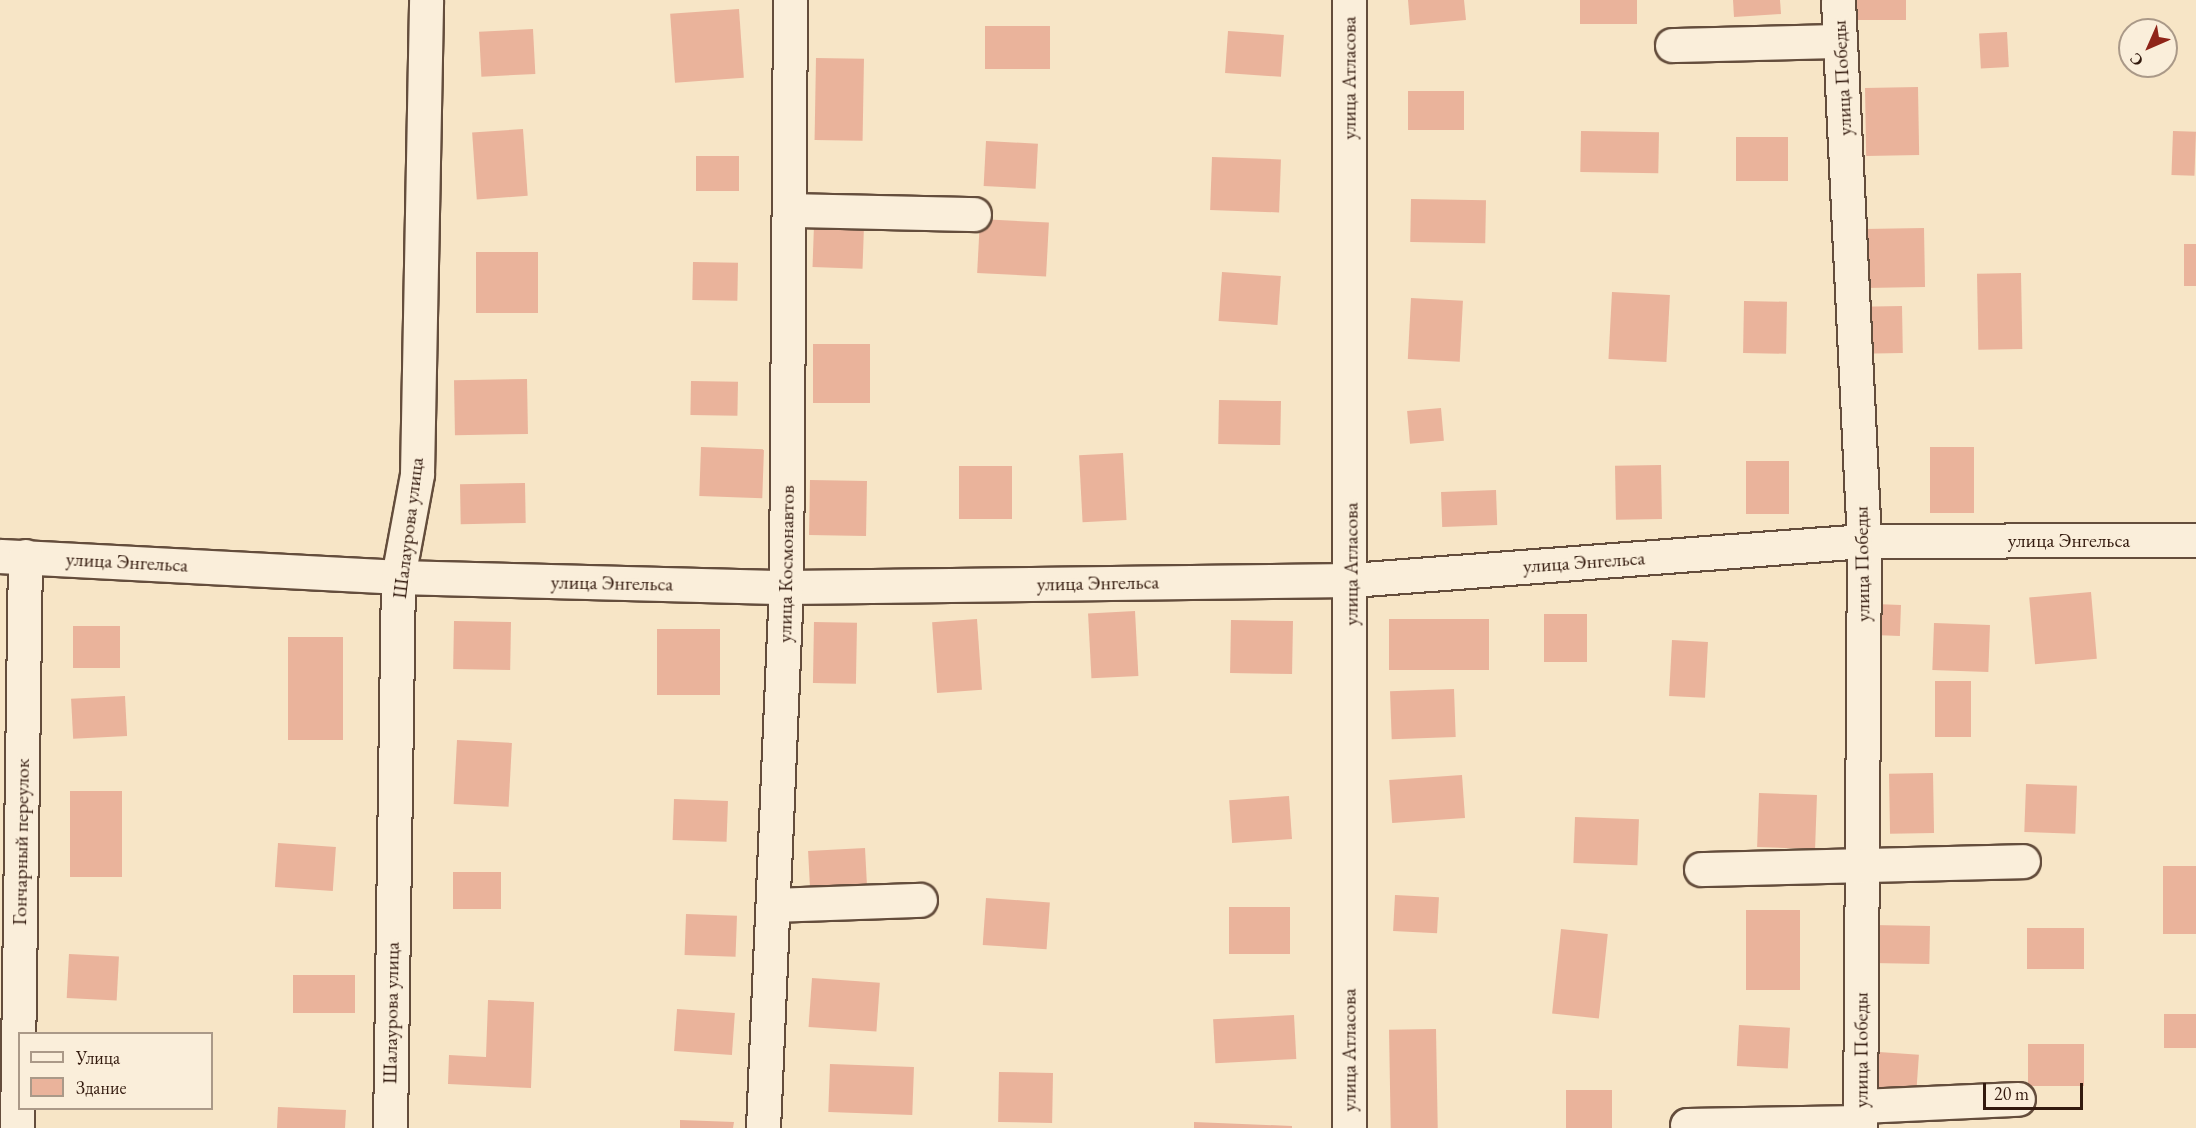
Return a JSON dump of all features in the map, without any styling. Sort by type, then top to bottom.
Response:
[{"type":"street","name":"Шалаурова улица","points":[[390,1128],[398,577],[417,474],[426,0]]},
{"type":"street","name":"улица Космонавтов","points":[[763,1128],[786,587],[792,210],[790,0]]},
{"type":"street","name":"улица Атласова","points":[[1349,0],[1351,580],[1349,1128]]},
{"type":"street","name":"улица Победы","points":[[1838,0],[1864,541],[1860,1118]]},
{"type":"street","points":[[1672,45],[1840,41]]},
{"type":"street","points":[[792,210],[974,214]]},
{"type":"street","name":"улица Энгельса","points":[[13,556],[398,577],[786,587],[1351,580],[1864,541],[2196,540]]},
{"type":"street","name":"Гончарный переулок","points":[[13,556],[17,1128]]},
{"type":"street","points":[[1701,869],[2023,861]]},
{"type":"street","points":[[774,905],[920,900]]},
{"type":"street","points":[[1687,1125],[1860,1118],[2018,1099]]},
{"type":"building","points":[[1408,0],[1464,0],[1466,20],[1410,25]]},
{"type":"building","points":[[1580,0],[1637,0],[1637,24],[1580,24]]},
{"type":"building","points":[[1733,0],[1780,0],[1781,14],[1734,17]]},
{"type":"building","points":[[1854,0],[1906,0],[1906,20],[1854,20]]},
{"type":"building","points":[[739,9],[744,78],[675,83],[670,14]]},
{"type":"building","points":[[985,26],[1050,26],[1050,69],[985,69]]},
{"type":"building","points":[[533,29],[535,74],[481,77],[479,32]]},
{"type":"building","points":[[1228,31],[1284,35],[1281,77],[1225,73]]},
{"type":"building","points":[[2007,32],[2009,67],[1981,68],[1979,33]]},
{"type":"building","points":[[816,58],[864,59],[863,141],[815,140]]},
{"type":"building","points":[[1918,87],[1919,155],[1866,156],[1865,88]]},
{"type":"building","points":[[1408,91],[1464,91],[1464,130],[1408,130]]},
{"type":"building","points":[[523,129],[528,196],[477,199],[472,133]]},
{"type":"building","points":[[1581,131],[1659,132],[1658,173],[1580,172]]},
{"type":"building","points":[[2173,131],[2196,132],[2194,176],[2171,175]]},
{"type":"building","points":[[1736,137],[1788,137],[1788,181],[1736,181]]},
{"type":"building","points":[[986,141],[1038,144],[1036,189],[984,186]]},
{"type":"building","points":[[696,156],[739,156],[739,191],[696,191]]},
{"type":"building","points":[[1212,157],[1281,159],[1279,212],[1210,210]]},
{"type":"building","points":[[1411,199],[1486,200],[1485,243],[1410,242]]},
{"type":"building","points":[[980,219],[1049,223],[1046,277],[977,273]]},
{"type":"building","points":[[814,225],[864,227],[863,269],[813,267]]},
{"type":"building","points":[[1924,228],[1925,287],[1865,288],[1864,229]]},
{"type":"building","points":[[2184,244],[2196,244],[2196,286],[2184,286]]},
{"type":"building","points":[[476,252],[538,252],[538,313],[476,313]]},
{"type":"building","points":[[693,262],[738,263],[737,301],[692,300]]},
{"type":"building","points":[[1222,272],[1281,276],[1277,325],[1219,321]]},
{"type":"building","points":[[2021,273],[2022,349],[1978,350],[1977,274]]},
{"type":"building","points":[[1612,292],[1670,295],[1666,362],[1608,359]]},
{"type":"building","points":[[1411,298],[1463,301],[1460,362],[1408,359]]},
{"type":"building","points":[[1744,301],[1787,302],[1786,354],[1743,353]]},
{"type":"building","points":[[1902,306],[1903,353],[1861,354],[1860,307]]},
{"type":"building","points":[[813,344],[870,344],[870,403],[813,403]]},
{"type":"building","points":[[527,379],[528,434],[455,435],[454,380]]},
{"type":"building","points":[[691,381],[738,382],[737,416],[690,415]]},
{"type":"building","points":[[1219,400],[1281,401],[1280,445],[1218,444]]},
{"type":"building","points":[[1441,408],[1444,441],[1410,444],[1407,411]]},
{"type":"building","points":[[701,447],[764,449],[762,498],[699,496]]},
{"type":"building","points":[[1930,447],[1974,447],[1974,513],[1930,513]]},
{"type":"building","points":[[1123,453],[1127,520],[1083,522],[1079,455]]},
{"type":"building","points":[[1746,461],[1789,461],[1789,514],[1746,514]]},
{"type":"building","points":[[1661,465],[1662,519],[1616,520],[1615,466]]},
{"type":"building","points":[[959,466],[1012,466],[1012,519],[959,519]]},
{"type":"building","points":[[810,480],[867,481],[866,536],[809,535]]},
{"type":"building","points":[[525,483],[526,523],[461,524],[460,484]]},
{"type":"building","points":[[1496,490],[1497,525],[1442,527],[1441,492]]},
{"type":"building","points":[[2091,592],[2097,659],[2035,664],[2029,597]]},
{"type":"building","points":[[1875,604],[1901,605],[1900,636],[1874,635]]},
{"type":"building","points":[[1135,611],[1138,676],[1091,678],[1088,613]]},
{"type":"building","points":[[1544,614],[1587,614],[1587,662],[1544,662]]},
{"type":"building","points":[[977,619],[982,690],[937,693],[932,622]]},
{"type":"building","points":[[1389,619],[1489,619],[1489,670],[1389,670]]},
{"type":"building","points":[[1231,620],[1293,621],[1292,674],[1230,673]]},
{"type":"building","points":[[454,621],[511,622],[510,670],[453,669]]},
{"type":"building","points":[[814,622],[857,623],[856,684],[813,683]]},
{"type":"building","points":[[1934,623],[1990,625],[1988,672],[1932,670]]},
{"type":"building","points":[[73,626],[120,626],[120,668],[73,668]]},
{"type":"building","points":[[657,629],[720,629],[720,695],[657,695]]},
{"type":"building","points":[[288,637],[343,637],[343,740],[288,740]]},
{"type":"building","points":[[1672,640],[1708,642],[1705,698],[1669,696]]},
{"type":"building","points":[[1935,681],[1971,681],[1971,737],[1935,737]]},
{"type":"building","points":[[1454,689],[1456,737],[1392,739],[1390,691]]},
{"type":"building","points":[[125,696],[127,736],[73,739],[71,699]]},
{"type":"building","points":[[457,740],[512,743],[509,807],[454,804]]},
{"type":"building","points":[[1933,773],[1934,833],[1890,834],[1889,774]]},
{"type":"building","points":[[1462,775],[1465,818],[1392,823],[1389,780]]},
{"type":"building","points":[[2026,784],[2077,786],[2075,834],[2024,832]]},
{"type":"building","points":[[70,791],[122,791],[122,877],[70,877]]},
{"type":"building","points":[[1759,793],[1817,795],[1815,849],[1757,847]]},
{"type":"building","points":[[1289,796],[1292,839],[1232,843],[1229,800]]},
{"type":"building","points":[[674,799],[728,801],[727,842],[673,840]]},
{"type":"building","points":[[1575,817],[1639,819],[1637,865],[1573,863]]},
{"type":"building","points":[[278,843],[336,847],[333,891],[275,887]]},
{"type":"building","points":[[865,848],[867,886],[810,889],[808,851]]},
{"type":"building","points":[[2163,866],[2196,866],[2196,934],[2163,934]]},
{"type":"building","points":[[453,872],[501,872],[501,909],[453,909]]},
{"type":"building","points":[[1395,895],[1439,897],[1437,933],[1393,931]]},
{"type":"building","points":[[986,898],[1050,902],[1047,949],[983,945]]},
{"type":"building","points":[[1229,907],[1290,907],[1290,954],[1229,954]]},
{"type":"building","points":[[1746,910],[1800,910],[1800,990],[1746,990]]},
{"type":"building","points":[[686,914],[737,916],[736,957],[685,955]]},
{"type":"building","points":[[1872,925],[1930,926],[1929,964],[1871,963]]},
{"type":"building","points":[[2027,928],[2084,928],[2084,969],[2027,969]]},
{"type":"building","points":[[1561,929],[1608,934],[1599,1018],[1552,1014]]},
{"type":"building","points":[[69,954],[119,957],[117,1001],[67,998]]},
{"type":"building","points":[[293,975],[355,975],[355,1013],[293,1013]]},
{"type":"building","points":[[812,978],[880,983],[876,1032],[809,1027]]},
{"type":"building","points":[[488,1000],[534,1002],[531,1088],[448,1084],[449,1055],[486,1057]]},
{"type":"building","points":[[677,1009],[735,1013],[732,1055],[674,1051]]},
{"type":"building","points":[[2164,1014],[2196,1014],[2196,1048],[2164,1048]]},
{"type":"building","points":[[1294,1015],[1296,1059],[1215,1063],[1213,1019]]},
{"type":"building","points":[[1739,1025],[1790,1028],[1788,1069],[1737,1066]]},
{"type":"building","points":[[1436,1029],[1438,1128],[1391,1128],[1389,1030]]},
{"type":"building","points":[[2028,1044],[2084,1044],[2084,1086],[2028,1086]]},
{"type":"building","points":[[1879,1052],[1919,1055],[1916,1093],[1876,1090]]},
{"type":"building","points":[[830,1064],[914,1067],[912,1115],[828,1112]]},
{"type":"building","points":[[999,1072],[1053,1073],[1052,1123],[998,1122]]},
{"type":"building","points":[[1566,1090],[1612,1090],[1612,1128],[1566,1128]]},
{"type":"building","points":[[278,1107],[346,1110],[345,1128],[277,1128]]},
{"type":"building","points":[[680,1120],[734,1122],[733,1128],[680,1128]]},
{"type":"building","points":[[1194,1122],[1292,1126],[1292,1128],[1194,1128]]}]
